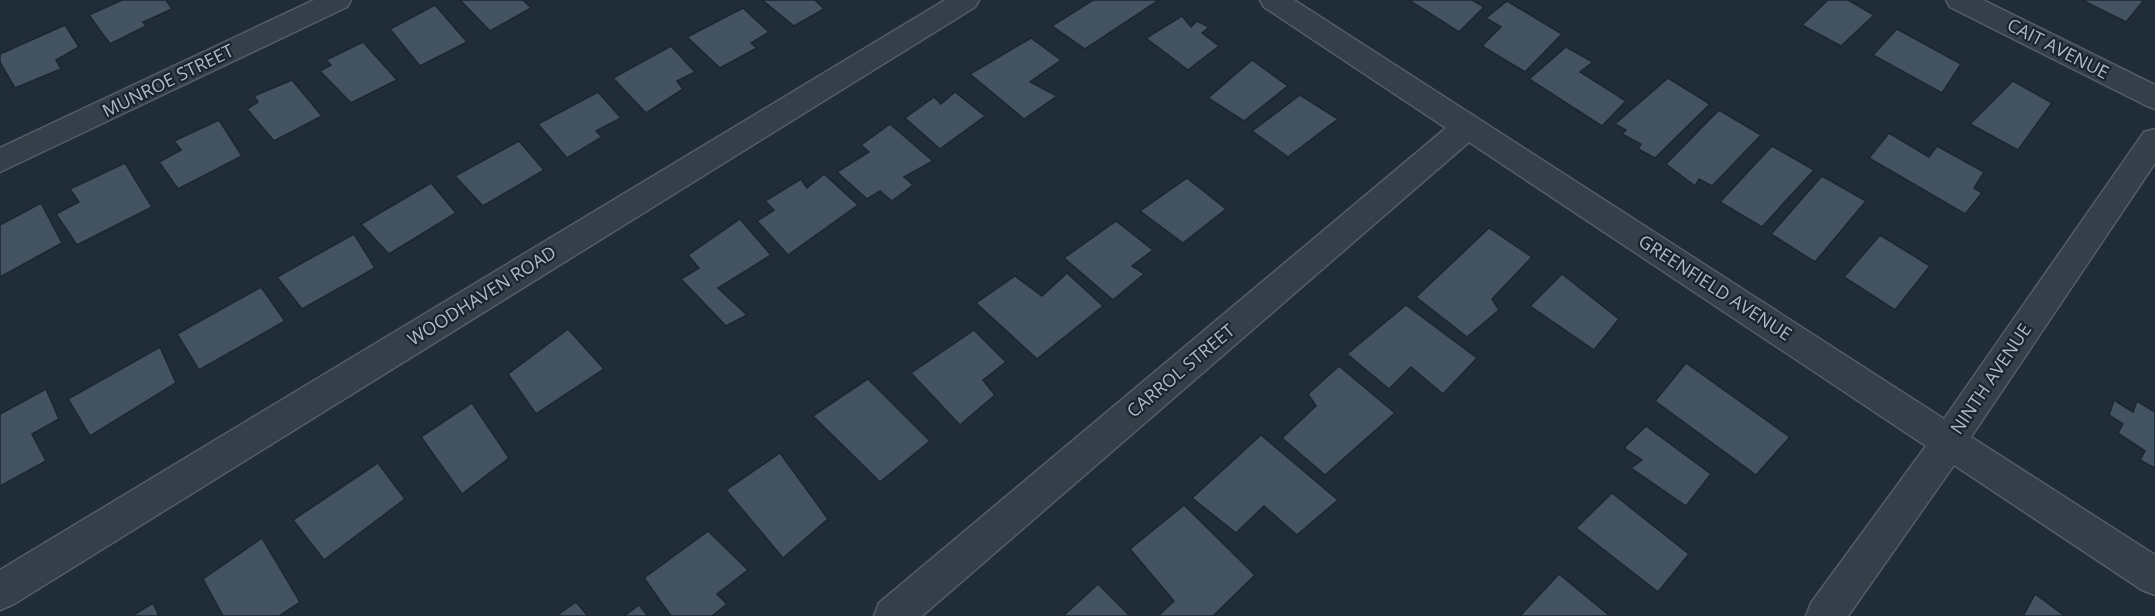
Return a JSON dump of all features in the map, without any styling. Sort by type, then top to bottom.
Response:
[{"type":"street","name":"MUNROE STREET","points":[[0,161],[337,0]]},
{"type":"street","name":"WOODHAVEN ROAD","points":[[0,591],[965,0]]},
{"type":"street","name":"GREENFIELD AVENUE","points":[[1275,0],[2155,577]]},
{"type":"street","name":"CAIT AVENUE","points":[[1960,0],[2155,98]]},
{"type":"street","name":"CARROL STREET","points":[[893,616],[1468,126]]},
{"type":"street","name":"NINTH AVENUE","points":[[1825,616],[1949,442],[1978,396],[2155,140]]},
{"type":"building","points":[[122,0],[166,0],[172,9],[143,22],[146,26],[110,44],[89,15]]},
{"type":"building","points":[[460,0],[523,0],[531,8],[490,31]]},
{"type":"building","points":[[762,0],[818,0],[816,1],[824,9],[794,26]]},
{"type":"building","points":[[1093,0],[1159,0],[1085,49],[1052,26]]},
{"type":"building","points":[[1409,0],[1472,0],[1484,7],[1459,32]]},
{"type":"building","points":[[1828,0],[1848,0],[1874,15],[1841,46],[1802,25]]},
{"type":"building","points":[[2082,0],[2144,0],[2126,22]]},
{"type":"building","points":[[1507,1],[1562,34],[1525,72],[1482,46],[1501,27],[1486,18]]},
{"type":"building","points":[[435,5],[467,42],[420,66],[390,29]]},
{"type":"building","points":[[743,8],[769,32],[751,43],[757,48],[720,68],[687,37]]},
{"type":"building","points":[[1182,16],[1191,27],[1197,21],[1209,27],[1202,33],[1219,46],[1188,70],[1146,38]]},
{"type":"building","points":[[65,25],[79,47],[56,60],[61,69],[15,88],[0,62],[0,54]]},
{"type":"building","points":[[1897,29],[1961,64],[1942,93],[1873,55]]},
{"type":"building","points":[[1031,38],[1061,60],[1030,82],[1057,96],[1024,119],[970,74]]},
{"type":"building","points":[[363,42],[397,80],[351,103],[320,71],[331,65],[326,60]]},
{"type":"building","points":[[671,46],[695,72],[677,81],[683,89],[646,113],[613,78]]},
{"type":"building","points":[[1566,47],[1593,62],[1580,72],[1626,101],[1602,126],[1529,79]]},
{"type":"building","points":[[1252,60],[1288,86],[1244,121],[1208,98]]},
{"type":"building","points":[[1668,78],[1710,104],[1655,158],[1638,149],[1641,144],[1622,134],[1626,130],[1615,124]]},
{"type":"building","points":[[292,80],[322,116],[274,141],[247,109],[258,102],[254,96]]},
{"type":"building","points":[[2013,81],[2052,103],[2018,150],[1970,124]]},
{"type":"building","points":[[598,92],[621,118],[596,131],[602,137],[567,158],[538,124]]},
{"type":"building","points":[[955,92],[985,116],[940,149],[905,118],[934,97],[941,104]]},
{"type":"building","points":[[1300,95],[1338,119],[1288,157],[1252,131]]},
{"type":"building","points":[[1719,110],[1761,135],[1712,186],[1699,179],[1695,186],[1666,164]]},
{"type":"building","points":[[219,120],[242,156],[178,189],[159,162],[181,150],[174,141]]},
{"type":"building","points":[[890,124],[933,161],[904,177],[913,185],[892,201],[880,191],[867,199],[837,172],[869,152],[861,145]]},
{"type":"building","points":[[1889,133],[1929,157],[1937,146],[1984,172],[1974,188],[1982,193],[1965,214],[1869,158]]},
{"type":"building","points":[[519,141],[544,170],[483,206],[455,176]]},
{"type":"building","points":[[1772,146],[1814,170],[1762,227],[1720,202]]},
{"type":"building","points":[[125,163],[152,207],[77,245],[56,214],[79,202],[70,189]]},
{"type":"building","points":[[824,174],[858,205],[788,255],[757,221],[774,210],[765,201],[801,179],[807,188]]},
{"type":"building","points":[[1822,176],[1866,201],[1815,262],[1771,234]]},
{"type":"building","points":[[1187,178],[1226,209],[1183,243],[1140,211]]},
{"type":"building","points":[[431,183],[456,213],[389,254],[361,224]]},
{"type":"building","points":[[41,203],[62,243],[0,277],[0,225]]},
{"type":"building","points":[[740,219],[771,255],[718,288],[747,315],[726,326],[681,279],[699,268],[688,255]]},
{"type":"building","points":[[1116,221],[1153,250],[1132,266],[1144,274],[1113,300],[1064,258]]},
{"type":"building","points":[[1489,228],[1532,257],[1492,299],[1499,310],[1467,337],[1416,297]]},
{"type":"building","points":[[354,234],[375,268],[302,309],[277,277]]},
{"type":"building","points":[[1880,235],[1930,266],[1895,310],[1844,277]]},
{"type":"building","points":[[1067,273],[1103,306],[1037,359],[976,303],[1015,276],[1042,296]]},
{"type":"building","points":[[1562,274],[1619,319],[1594,350],[1530,306]]},
{"type":"building","points":[[261,287],[285,321],[199,370],[177,334]]},
{"type":"building","points":[[1406,305],[1477,358],[1443,394],[1411,367],[1389,389],[1347,354]]},
{"type":"building","points":[[568,329],[604,369],[536,414],[508,374]]},
{"type":"building","points":[[974,330],[1006,362],[983,380],[995,395],[960,425],[911,373]]},
{"type":"building","points":[[160,347],[176,383],[90,436],[68,399]]},
{"type":"building","points":[[1686,363],[1790,437],[1756,475],[1655,401]]},
{"type":"building","points":[[1339,366],[1395,413],[1325,475],[1282,438],[1316,406],[1308,394]]},
{"type":"building","points":[[868,379],[930,441],[880,482],[813,416]]},
{"type":"building","points":[[46,389],[59,419],[32,434],[46,461],[0,486],[0,414]]},
{"type":"building","points":[[2114,400],[2133,412],[2137,401],[2155,412],[2155,468],[2140,460],[2145,451],[2118,433],[2123,424],[2109,415]]},
{"type":"building","points":[[472,403],[509,458],[462,494],[421,437]]},
{"type":"building","points":[[1646,426],[1711,474],[1686,506],[1631,468],[1642,460],[1624,448]]},
{"type":"building","points":[[1261,435],[1338,500],[1297,535],[1264,506],[1236,533],[1192,498]]},
{"type":"building","points":[[780,453],[828,519],[783,558],[726,490]]},
{"type":"building","points":[[378,463],[405,499],[324,560],[293,520]]},
{"type":"building","points":[[1612,493],[1689,554],[1658,592],[1576,528]]},
{"type":"building","points":[[1184,505],[1255,575],[1213,616],[1158,616],[1174,601],[1130,549]]},
{"type":"building","points":[[708,531],[748,570],[717,594],[727,604],[712,616],[671,616],[644,578]]},
{"type":"building","points":[[262,538],[300,602],[279,616],[223,616],[203,579]]},
{"type":"building","points":[[1559,574],[1610,616],[1520,616]]},
{"type":"building","points":[[1098,584],[1130,616],[1063,616]]},
{"type":"building","points":[[2035,594],[2065,616],[2023,616]]},
{"type":"building","points":[[576,602],[588,616],[556,616]]},
{"type":"building","points":[[153,603],[159,616],[132,616]]},
{"type":"building","points":[[639,605],[648,616],[624,616]]}]
